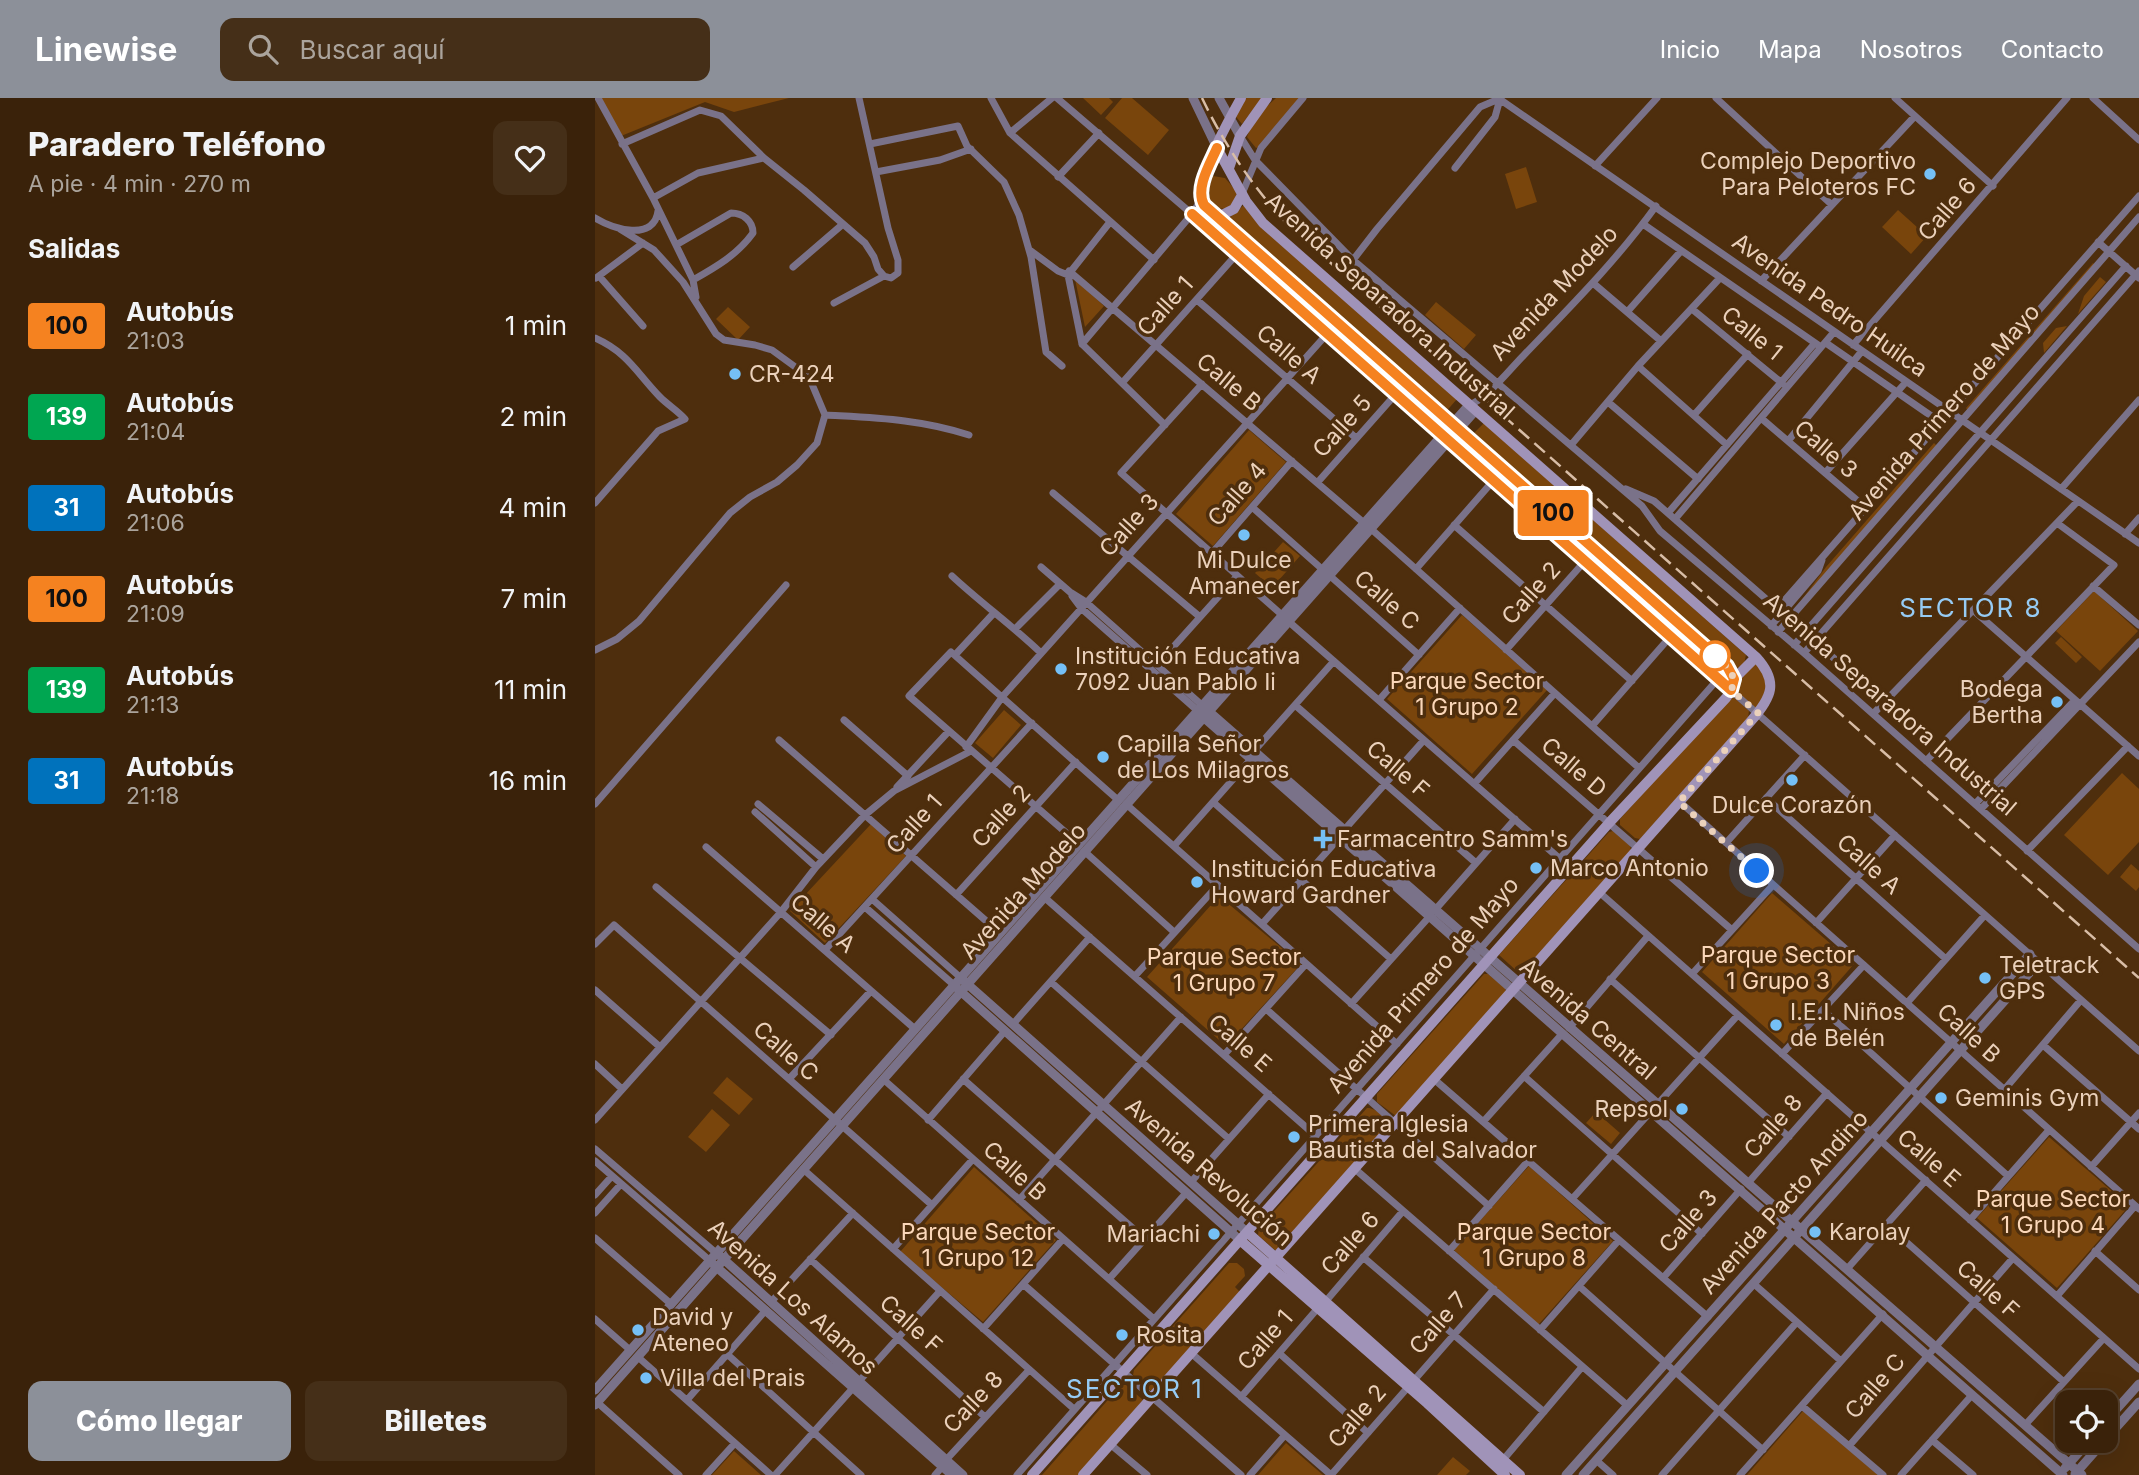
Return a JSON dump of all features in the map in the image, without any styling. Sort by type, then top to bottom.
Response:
[{"type":"main road","points":[[1201,200],[1206,173],[1241,98]]},
{"type":"main road","points":[[1229,169],[1241,136],[1267,98]]},
{"type":"main road","name":"Avenida Separadora Industrial","points":[[1217,148],[1242,195],[1263,223],[1756,657],[1769,673],[1771,687],[1767,701],[1758,713]]},
{"type":"main road","points":[[1206,173],[1221,172],[1235,181]]},
{"type":"main road","points":[[1217,218],[1234,209],[1242,195]]},
{"type":"main road","name":"Avenida Separadora Industrial","points":[[1201,200],[1217,218],[1727,666],[1734,679]]},
{"type":"main road","points":[[1731,690],[1734,679],[1756,657]]},
{"type":"main road","name":"Avenida Primero de Mayo","points":[[1033,1475],[1609,823],[1731,690]]},
{"type":"main road","points":[[1083,1475],[1758,713]]},
{"type":"main road","name":"Avenida Revolución","points":[[1245,1237],[1521,1475]]},
{"type":"main road","name":"Avenida Revolución","points":[[1412,1383],[1505,1475]]},
{"type":"street","points":[[598,98],[653,198],[693,280],[697,302]]},
{"type":"street","points":[[622,144],[701,110],[721,116],[764,158],[865,243],[884,276],[891,278],[898,272],[898,260],[888,228],[859,98]]},
{"type":"street","points":[[991,98],[1010,133],[1154,260]]},
{"type":"street","points":[[1010,133],[1054,98],[1099,133],[2139,1051]]},
{"type":"street","points":[[1193,98],[1217,148]]},
{"type":"street","points":[[1219,98],[1241,136]]},
{"type":"street","points":[[1242,195],[1255,160],[1269,136],[1303,98]]},
{"type":"street","points":[[1455,167],[1495,117],[1500,98]]},
{"type":"street","points":[[1353,260],[1480,107],[1500,98]]},
{"type":"street","name":"Avenida Pedro Huilca","points":[[1500,98],[2139,543]]},
{"type":"street","points":[[1595,166],[1657,98]]},
{"type":"street","points":[[1716,98],[1832,205]]},
{"type":"street","points":[[1895,98],[1993,186]]},
{"type":"street","name":"Calle 6","points":[[1853,345],[2067,98]]},
{"type":"street","points":[[2093,98],[2139,140]]},
{"type":"street","points":[[1761,281],[1915,116]]},
{"type":"street","points":[[870,144],[958,126],[971,149],[1004,182],[1019,215],[1030,250],[1046,352],[1062,366]]},
{"type":"street","points":[[1058,177],[1099,133]]},
{"type":"street","name":"Avenida Separadora Industrial","points":[[1241,136],[1255,160],[1353,260],[1642,506],[1660,531],[1804,653],[2139,949]]},
{"type":"street","points":[[876,172],[940,160],[971,149]]},
{"type":"street","points":[[653,198],[698,173],[764,158]]},
{"type":"street","name":"Avenida Primero de Mayo","points":[[1771,626],[1823,556],[2139,196]]},
{"type":"street","points":[[1083,344],[1201,200]]},
{"type":"street","name":"Avenida Modelo","points":[[720,1256],[803,1169],[838,1122],[883,1079],[1000,933],[1082,848],[1454,427],[1593,283],[1656,206]]},
{"type":"street","points":[[595,218],[610,227],[642,230],[653,224],[659,210]]},
{"type":"street","points":[[676,245],[731,214],[746,217],[753,226],[753,233],[745,244],[723,264],[693,280]]},
{"type":"street","name":"Avenida Primero de Mayo","points":[[1778,632],[2139,217]]},
{"type":"street","points":[[1110,222],[1069,273],[1083,344],[1165,425]]},
{"type":"street","points":[[793,267],[843,224]]},
{"type":"street","points":[[1643,224],[1719,279],[1821,345],[1854,362],[1940,422]]},
{"type":"street","points":[[595,650],[617,639],[639,621],[730,513],[750,497],[777,482],[797,465],[817,443],[825,415],[813,383],[805,372],[772,350],[724,340],[716,334],[697,302],[654,250],[620,229]]},
{"type":"street","points":[[1804,653],[2138,275],[2098,242]]},
{"type":"street","points":[[643,243],[597,277],[643,326]]},
{"type":"street","name":"Calle B","points":[[1030,250],[1058,271],[1069,273],[1113,308],[1367,525],[1639,768]]},
{"type":"street","points":[[1628,311],[1681,251]]},
{"type":"street","name":"Calle 1","points":[[1122,383],[1237,254]]},
{"type":"street","name":"Avenida Primero de Mayo","points":[[1794,645],[2126,266]]},
{"type":"street","points":[[834,303],[884,276]]},
{"type":"street","points":[[1571,445],[1638,366],[1719,279]]},
{"type":"street","points":[[1593,283],[1661,341]]},
{"type":"street","name":"Calle A","points":[[1197,300],[1356,439]]},
{"type":"street","name":"Calle 1","points":[[1692,309],[1784,385]]},
{"type":"street","points":[[2071,329],[2101,314]]},
{"type":"street","points":[[1668,513],[1727,445],[1834,332]]},
{"type":"street","name":"Calle 3","points":[[969,749],[1003,696],[1327,334]]},
{"type":"street","points":[[595,338],[614,346],[663,400],[685,419],[658,431],[595,503]]},
{"type":"street","points":[[1788,441],[1862,351]]},
{"type":"street","points":[[1693,415],[1748,355]]},
{"type":"street","points":[[1638,366],[1727,445]]},
{"type":"street","points":[[1825,473],[1906,382]]},
{"type":"street","points":[[1202,384],[1121,473],[1560,859]]},
{"type":"street","points":[[1675,519],[1761,418],[1784,385]]},
{"type":"street","name":"Calle 5","points":[[1317,482],[1395,395]]},
{"type":"street","points":[[2061,489],[2139,400]]},
{"type":"street","points":[[1608,402],[1698,479]]},
{"type":"street","points":[[825,415],[890,418],[936,424],[969,435]]},
{"type":"street","name":"Calle 3","points":[[1761,418],[1865,508]]},
{"type":"street","name":"Calle 4","points":[[1212,553],[1292,461]]},
{"type":"street","points":[[1416,569],[1493,481]]},
{"type":"street","name":"Avenida Separadora Industrial","points":[[1619,486],[1654,501],[1884,702]]},
{"type":"street","points":[[1052,493],[1200,618]]},
{"type":"street","points":[[1873,714],[2078,501]]},
{"type":"street","points":[[1252,507],[1326,572]]},
{"type":"street","points":[[2125,534],[2139,518]]},
{"type":"street","points":[[1926,761],[2114,565],[2057,523]]},
{"type":"street","points":[[1454,525],[1632,681]]},
{"type":"street","name":"Calle 2","points":[[1506,650],[1585,561]]},
{"type":"street","name":"Avenida Central","points":[[1041,567],[1565,1031],[1745,1186],[1794,1222],[1847,1269],[1972,1395],[2061,1474]]},
{"type":"street","name":"Calle C","points":[[1326,572],[1419,654]]},
{"type":"street","points":[[952,576],[993,614],[1016,628],[1041,653]]},
{"type":"street","points":[[1157,665],[1237,576]]},
{"type":"street","points":[[1016,628],[1060,584]]},
{"type":"street","points":[[595,804],[786,585]]},
{"type":"street","points":[[2093,586],[2139,625]]},
{"type":"street","name":"Avenida Central","points":[[1083,605],[1157,665],[1203,711]]},
{"type":"street","points":[[1379,700],[1460,608]]},
{"type":"street","points":[[1973,610],[2139,756]]},
{"type":"street","points":[[955,655],[993,614]]},
{"type":"street","points":[[1592,726],[1670,637]]},
{"type":"street","points":[[1978,807],[2139,642]]},
{"type":"street","points":[[1174,932],[1036,806],[909,696],[951,652],[1397,1044]]},
{"type":"street","points":[[1174,846],[1334,661]]},
{"type":"street","name":"Avenida Primero de Mayo","points":[[1017,1475],[1718,679]]},
{"type":"street","points":[[1474,784],[1555,693]]},
{"type":"street","name":"Calle F","points":[[1296,705],[1476,863]]},
{"type":"street","points":[[844,720],[908,776]]},
{"type":"street","name":"Calle 1","points":[[825,950],[1032,723]]},
{"type":"street","points":[[595,1120],[781,912],[823,859],[865,815],[894,791],[949,731]]},
{"type":"street","points":[[779,740],[1000,933]]},
{"type":"street","points":[[1262,924],[1424,740]]},
{"type":"street","name":"Calle D","points":[[1513,740],[1637,848]]},
{"type":"street","points":[[2027,850],[2128,746]]},
{"type":"street","points":[[894,791],[969,749]]},
{"type":"street","points":[[1726,843],[1805,755]]},
{"type":"street","name":"Calle 2","points":[[955,895],[1076,762]]},
{"type":"street","name":"Calle A","points":[[1766,798],[1946,959]]},
{"type":"street","name":"Calle B","points":[[1679,802],[2137,1207]]},
{"type":"street","points":[[1213,803],[1391,959]]},
{"type":"street","points":[[758,804],[823,859]]},
{"type":"street","points":[[755,812],[816,867]]},
{"type":"street","points":[[1351,1004],[1515,819]]},
{"type":"street","points":[[1816,923],[1895,835]]},
{"type":"street","name":"Calle A","points":[[706,847],[915,1029]]},
{"type":"street","name":"Avenida Modelo","points":[[595,1390],[634,1353],[713,1264],[838,1122],[915,1029],[1044,897],[1082,848]]},
{"type":"street","points":[[1637,848],[1732,930]]},
{"type":"street","points":[[1135,976],[1217,885]]},
{"type":"street","points":[[1692,974],[1773,885]]},
{"type":"street","points":[[656,887],[831,1035]]},
{"type":"street","name":"Calle E","points":[[1599,892],[2139,1369]]},
{"type":"street","name":"Calle E","points":[[1044,897],[1316,1136]]},
{"type":"street","name":"Avenida Revolución","points":[[872,899],[961,984],[1100,1109],[1186,1193],[1231,1232],[1245,1237]]},
{"type":"street","name":"Avenida Revolución","points":[[865,906],[961,984]]},
{"type":"street","points":[[1907,1003],[1985,915]]},
{"type":"street","name":"Calle C","points":[[595,944],[614,925],[932,1205]]},
{"type":"street","points":[[1483,1122],[1648,936]]},
{"type":"street","points":[[928,1120],[1090,937]]},
{"type":"street","name":"Avenida Pacto Andino","points":[[1566,1475],[1628,1406],[1670,1369],[1754,1284],[1880,1141],[1951,1042],[2030,954]]},
{"type":"street","name":"Avenida Pacto Andino","points":[[1583,1475],[1670,1369],[1708,1317],[1871,1133],[1960,1051],[2039,962]]},
{"type":"street","points":[[1224,1055],[1306,964]]},
{"type":"street","points":[[1782,1054],[1864,965]]},
{"type":"street","points":[[1610,979],[1789,1137]]},
{"type":"street","points":[[1051,982],[1229,1139]]},
{"type":"street","points":[[595,990],[660,1047]]},
{"type":"street","points":[[789,1079],[871,990]]},
{"type":"street","points":[[2004,1090],[2081,1000]]},
{"type":"street","points":[[1266,1009],[1489,1206]]},
{"type":"street","points":[[1823,1010],[2008,1176]]},
{"type":"street","points":[[1572,1199],[1738,1015]]},
{"type":"street","points":[[1019,1200],[1181,1017]]},
{"type":"street","points":[[2043,1045],[2139,1129]]},
{"type":"street","points":[[595,1065],[622,1089]]},
{"type":"street","points":[[1524,1076],[1702,1234]]},
{"type":"street","name":"Calle B","points":[[883,1079],[1154,1320]]},
{"type":"street","points":[[963,1079],[1145,1240]]},
{"type":"street","points":[[1435,1080],[1708,1317]]},
{"type":"street","name":"Calle 8","points":[[1745,1186],[1827,1093]]},
{"type":"street","points":[[1191,1182],[1269,1094]]},
{"type":"street","name":"Avenida Revolución","points":[[1100,1109],[1191,1182],[1238,1224],[1245,1237]]},
{"type":"street","points":[[2091,1167],[2139,1113]]},
{"type":"street","points":[[1970,1220],[2049,1130]]},
{"type":"street","name":"Avenida Los Alamos","points":[[595,1149],[720,1256],[768,1306],[944,1464],[963,1475]]},
{"type":"street","points":[[893,1249],[973,1159]]},
{"type":"street","name":"Avenida Los Alamos","points":[[595,1161],[713,1264],[768,1306]]},
{"type":"street","points":[[1449,1251],[1528,1161]]},
{"type":"street","points":[[803,1169],[1074,1409]]},
{"type":"street","points":[[1355,1169],[1628,1406]]},
{"type":"street","points":[[595,1195],[612,1176]]},
{"type":"street","points":[[1847,1269],[1926,1180]]},
{"type":"street","points":[[595,1213],[621,1184]]},
{"type":"street","name":"Calle 3","points":[[1663,1278],[1745,1186]]},
{"type":"street","name":"Avenida Central","points":[[1745,1186],[1787,1230],[1883,1314],[2025,1425],[2078,1474]]},
{"type":"street","points":[[1109,1279],[1186,1193]]},
{"type":"street","points":[[2057,1296],[2137,1207]]},
{"type":"street","name":"Calle 6","points":[[1322,1304],[1403,1211]]},
{"type":"street","points":[[687,1400],[853,1213]]},
{"type":"street","name":"Calle F","points":[[1886,1224],[2064,1382]]},
{"type":"street","points":[[595,1238],[671,1304]]},
{"type":"street","points":[[983,1329],[1063,1239]]},
{"type":"street","points":[[1540,1329],[1619,1240]]},
{"type":"street","points":[[2095,1251],[2139,1290]]},
{"type":"street","points":[[1363,1257],[1544,1412]]},
{"type":"street","points":[[1931,1351],[2013,1258]]},
{"type":"street","name":"Calle F","points":[[810,1259],[985,1417]]},
{"type":"street","name":"Avenida Modelo","points":[[596,1404],[671,1304],[713,1264]]},
{"type":"street","points":[[1023,1284],[1241,1475]]},
{"type":"street","points":[[1754,1284],[1842,1361]]},
{"type":"street","points":[[1579,1286],[1763,1450]]},
{"type":"street","name":"Calle 7","points":[[1412,1383],[1494,1289]]},
{"type":"street","points":[[595,1319],[773,1475],[940,1291]]},
{"type":"street","name":"Calle 1","points":[[1241,1397],[1322,1304]]},
{"type":"street","points":[[1740,1475],[1883,1314]]},
{"type":"street","points":[[1662,1475],[1797,1322]]},
{"type":"street","points":[[2025,1425],[2104,1338]]},
{"type":"street","name":"Calle C","points":[[1849,1446],[1931,1351]]},
{"type":"street","points":[[1191,1353],[1331,1475]]},
{"type":"street","points":[[1279,1353],[1368,1433]]},
{"type":"street","points":[[727,1354],[861,1475]]},
{"type":"street","points":[[1503,1460],[1583,1367]]},
{"type":"street","name":"Calle 8","points":[[944,1464],[1029,1370]]},
{"type":"street","name":"Calle 2","points":[[1331,1475],[1412,1383]]},
{"type":"street","points":[[2118,1407],[2139,1384]]},
{"type":"street","points":[[1901,1475],[1972,1395]]},
{"type":"street","points":[[2118,1425],[2139,1402]]},
{"type":"street","points":[[596,1404],[679,1475]]},
{"type":"street","points":[[1802,1405],[1883,1475]]},
{"type":"street","points":[[1250,1475],[1285,1435]]},
{"type":"street","points":[[1932,1440],[1973,1475]]},
{"type":"street","points":[[706,1475],[734,1443]]},
{"type":"street","points":[[1110,1444],[1147,1475]]},
{"type":"street","points":[[2061,1474],[2078,1453]]},
{"type":"street","points":[[2078,1474],[2095,1453]]},
{"type":"street","points":[[1597,1460],[1613,1475]]},
{"type":"street","points":[[935,1475],[944,1464]]},
{"type":"street","name":"Avenida Los Alamos","points":[[944,1464],[952,1475]]},
{"type":"green space","points":[[601,98],[789,98],[734,112],[705,102],[621,136]]},
{"type":"green space","points":[[1083,98],[1109,98],[1113,102],[1101,115]]},
{"type":"green space","points":[[1122,98],[1132,98],[1169,130],[1148,155],[1105,118]]},
{"type":"green space","points":[[1243,98],[1262,98],[1242,124],[1232,112]]},
{"type":"green space","points":[[1276,98],[1299,98],[1261,146],[1256,148],[1247,137],[1254,118]]},
{"type":"green space","points":[[1526,167],[1537,202],[1516,209],[1505,174]]},
{"type":"green space","points":[[1213,176],[1225,178],[1237,192],[1236,201],[1226,209],[1217,208],[1210,202],[1209,187]]},
{"type":"green space","points":[[1245,204],[1457,399],[1444,414],[1227,220]]},
{"type":"green space","points":[[1898,210],[1927,236],[1911,254],[1882,227]]},
{"type":"green space","points":[[2093,263],[2095,265],[1968,411],[1966,408]]},
{"type":"green space","points":[[2100,277],[2106,282],[2078,314],[2084,296]]},
{"type":"green space","points":[[1075,279],[1104,306],[1085,327]]},
{"type":"green space","points":[[1436,302],[1476,335],[1464,349],[1425,315]]},
{"type":"green space","points":[[728,307],[750,327],[738,340],[716,319]]},
{"type":"green space","points":[[2067,326],[2044,353],[2043,343],[2056,328]]},
{"type":"green space","points":[[1484,423],[1746,655],[1744,664],[1733,667],[1471,436]]},
{"type":"green space","points":[[1249,430],[1286,462],[1213,546],[1176,514]]},
{"type":"green space","points":[[1934,443],[1938,447],[1795,609],[1826,567]]},
{"type":"green space","points":[[1283,542],[1300,556],[1272,588],[1255,573]]},
{"type":"green space","points":[[2094,591],[2138,631],[2100,671],[2056,631]]},
{"type":"green space","name":"Parque Sector 1 Grupo 2","points":[[1462,615],[1547,690],[1472,774],[1387,699]]},
{"type":"green space","points":[[2061,637],[2082,657],[2076,663],[2055,643]]},
{"type":"green space","points":[[1756,660],[1769,681],[1758,711],[1733,690],[1737,680]]},
{"type":"green space","points":[[1729,698],[1735,698],[1749,711],[1748,718],[1640,839],[1635,838],[1620,825],[1620,819]]},
{"type":"green space","points":[[1004,710],[1021,725],[993,758],[975,743]]},
{"type":"green space","points":[[2122,773],[2139,789],[2139,842],[2108,875],[2064,835]]},
{"type":"green space","points":[[871,824],[906,856],[825,943],[790,911]]},
{"type":"green space","points":[[1613,831],[1630,844],[1631,851],[1522,974],[1519,973],[1499,955],[1609,832]]},
{"type":"green space","points":[[2131,864],[2139,871],[2139,887],[2136,891],[2120,877]]},
{"type":"green space","name":"Parque Sector 1 Grupo 3","points":[[1772,893],[1854,964],[1784,1044],[1702,972]]},
{"type":"green space","name":"Parque Sector 1 Grupo 7","points":[[1219,896],[1301,964],[1226,1046],[1147,977]]},
{"type":"green space","points":[[1484,974],[1488,974],[1505,988],[1506,992],[1396,1116],[1377,1102],[1377,1094]]},
{"type":"green space","points":[[727,1077],[753,1099],[739,1115],[713,1093]]},
{"type":"green space","points":[[1367,1108],[1379,1113],[1388,1124],[1278,1250],[1275,1250],[1258,1235],[1259,1228]]},
{"type":"green space","points":[[712,1109],[730,1125],[706,1152],[688,1137]]},
{"type":"green space","points":[[1596,1112],[1620,1133],[1611,1144],[1586,1123]]},
{"type":"green space","name":"Parque Sector 1 Grupo 4","points":[[2049,1137],[2129,1206],[2057,1288],[1977,1218]]},
{"type":"green space","name":"Parque Sector 1 Grupo 8","points":[[1529,1166],[1613,1241],[1538,1325],[1454,1250]]},
{"type":"green space","name":"Parque Sector 1 Grupo 12","points":[[974,1167],[1056,1240],[983,1322],[900,1252]]},
{"type":"green space","points":[[1229,1263],[1237,1263],[1244,1269],[1245,1276],[1235,1287],[1240,1292],[1153,1391],[1150,1390],[1133,1375],[1134,1370]]},
{"type":"green space","points":[[1121,1385],[1126,1385],[1143,1400],[1079,1475],[1042,1475]]},
{"type":"green space","points":[[1803,1411],[1878,1475],[1747,1475]]},
{"type":"green space","points":[[1286,1443],[1323,1475],[1258,1475]]},
{"type":"green space","points":[[734,1451],[761,1475],[712,1475]]},
{"type":"green space","points":[[1453,1457],[1470,1471],[1466,1475],[1437,1475]]},
{"type":"railway","points":[[1202,98],[1241,166],[1264,198],[1290,227],[2139,978]]},
{"type":"bus line","name":"100","points":[[1192,214],[1731,690],[1734,679],[1727,666],[1204,205],[1201,200],[1203,185],[1217,148]]},
{"type":"place","name":"Complejo Deportivo Para Peloteros FC","points":[[1930,174]]},
{"type":"place","name":"CR-424","points":[[735,374]]},
{"type":"place","name":"Mi Dulce Amanecer","points":[[1244,535]]},
{"type":"place","name":"Institución Educativa 7092 Juan Pablo Ii","points":[[1061,669]]},
{"type":"place","name":"Bodega Bertha","points":[[2057,702]]},
{"type":"place","name":"Capilla Señor de Los Milagros","points":[[1103,757]]},
{"type":"place","name":"Dulce Corazón","points":[[1792,780]]},
{"type":"place","name":"Farmacentro Samm's","points":[[1323,839]]},
{"type":"place","name":"Marco Antonio","points":[[1536,868]]},
{"type":"place","name":"Institución Educativa Howard Gardner","points":[[1197,882]]},
{"type":"place","name":"Teletrack GPS","points":[[1985,978]]},
{"type":"place","name":"I.E.I. Niños de Belén","points":[[1776,1025]]},
{"type":"place","name":"Geminis Gym","points":[[1941,1098]]},
{"type":"place","name":"Repsol","points":[[1682,1109]]},
{"type":"place","name":"Primera Iglesia Bautista del Salvador","points":[[1294,1137]]},
{"type":"place","name":"Karolay","points":[[1815,1232]]},
{"type":"place","name":"Mariachi","points":[[1214,1234]]},
{"type":"place","name":"David y Ateneo","points":[[638,1330]]},
{"type":"place","name":"Rosita","points":[[1122,1335]]},
{"type":"place","name":"Villa del Prais","points":[[646,1378]]},
{"type":"district","name":"SECTOR 8","points":[[1971,608]]},
{"type":"district","name":"SECTOR 1","points":[[1135,1389]]},
{"type":"route","points":[[1715,656],[1706,648],[1730,671],[1734,679],[1731,690],[1758,713],[1679,802],[1757,871]]}]
